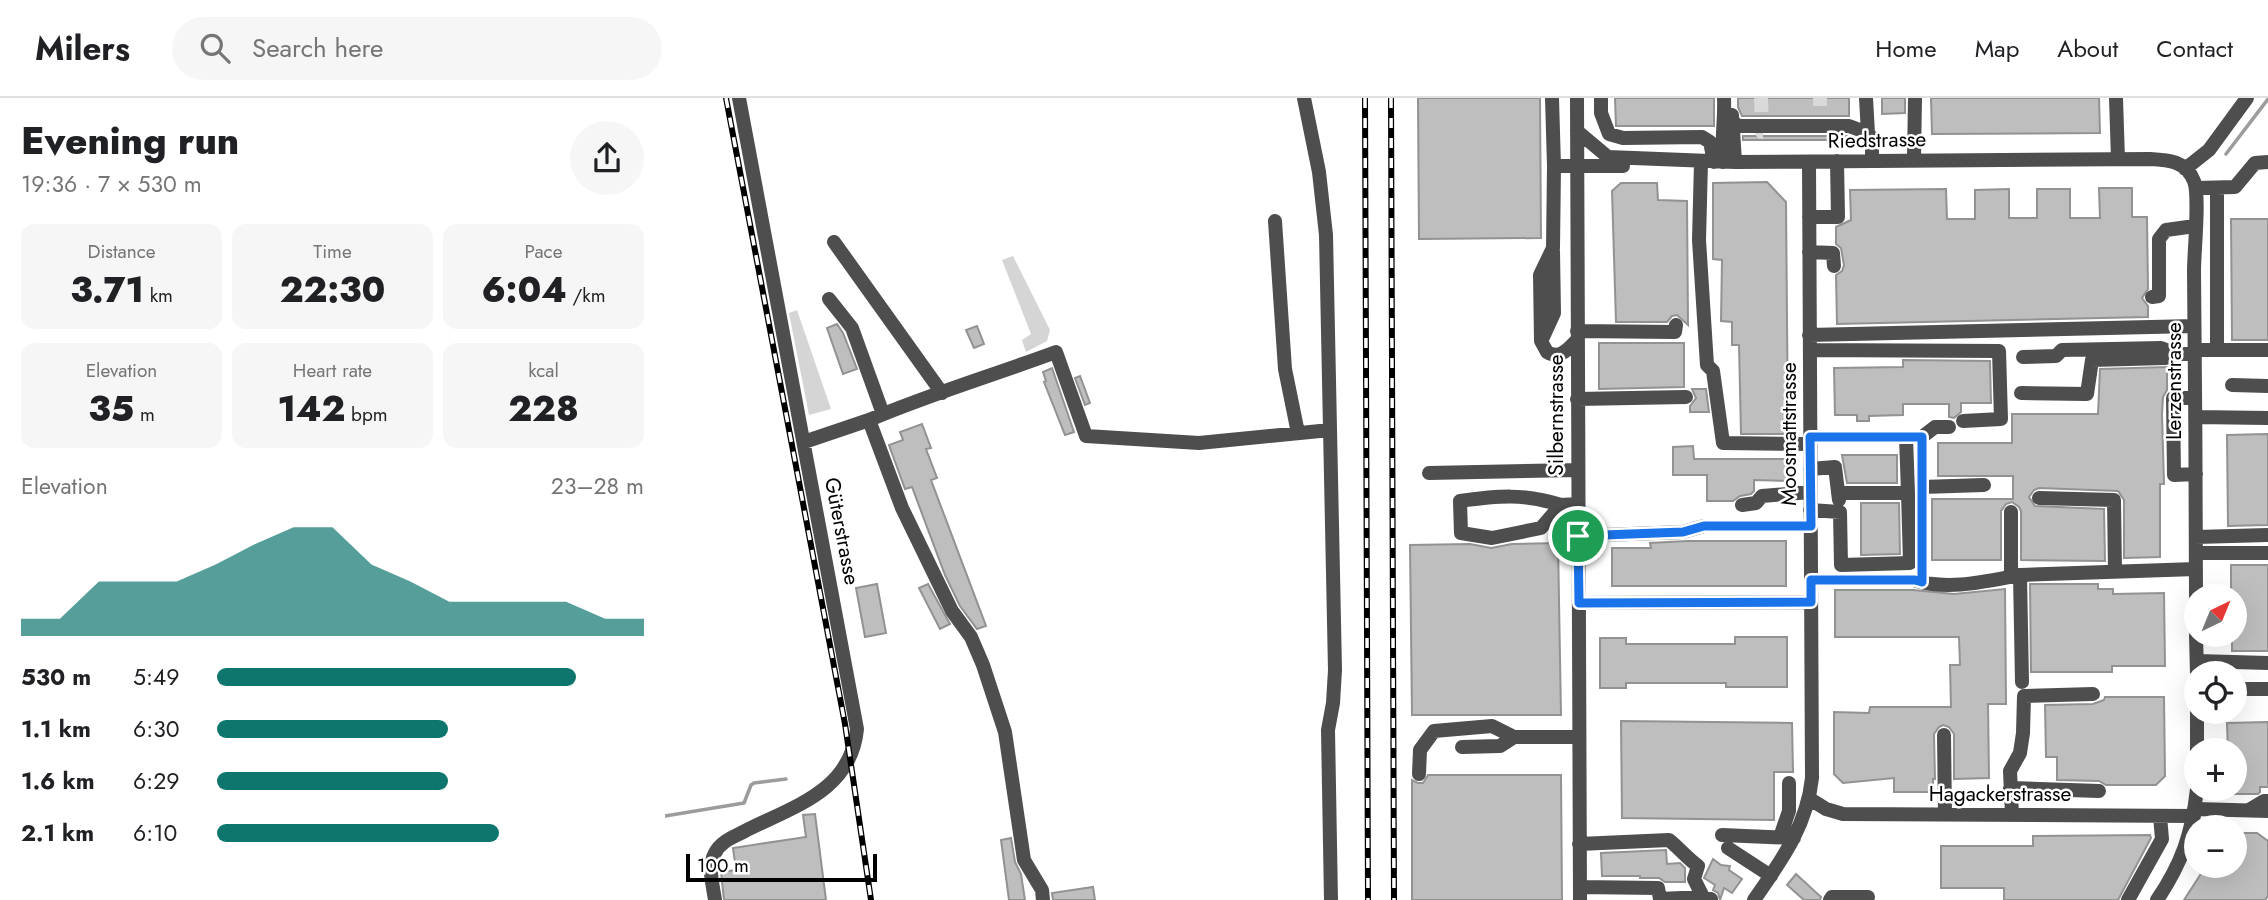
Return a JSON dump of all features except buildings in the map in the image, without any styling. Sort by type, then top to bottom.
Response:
[{"type":"street","name":"Güterstrasse","points":[[715,900],[711,867],[717,850],[730,839],[832,784],[848,765],[857,737],[856,715],[739,98]]},
{"type":"street","points":[[1304,98],[1319,172],[1326,235],[1335,670],[1328,730],[1331,900]]},
{"type":"street","points":[[1552,98],[1553,248],[1540,275],[1541,341],[1547,352],[1562,354],[1577,336],[1675,332],[1676,324]]},
{"type":"street","name":"Silbernstrasse","points":[[1577,98],[1580,893]]},
{"type":"street","points":[[1601,98],[1601,113],[1609,134],[1623,138],[1702,137],[1710,142],[1718,162]]},
{"type":"street","points":[[1718,162],[1725,126],[1724,98]]},
{"type":"street","points":[[1732,98],[1732,121],[1718,162],[1699,240],[1707,365],[1713,371],[1724,443],[1922,437],[1935,427],[1949,427]]},
{"type":"street","points":[[1860,131],[1866,98]]},
{"type":"street","points":[[1913,159],[1915,98]]},
{"type":"street","points":[[2116,98],[2118,159]]},
{"type":"street","points":[[2246,98],[2209,150],[2185,169],[2196,188],[2235,187],[2255,163],[2268,162]]},
{"type":"street","points":[[1732,121],[1738,126],[1849,126],[1872,138],[1872,161]]},
{"type":"street","name":"Riedstrasse","points":[[1577,131],[1608,158],[1678,158],[1718,162],[1913,159],[2174,160],[2185,169]]},
{"type":"street","points":[[1809,217],[1838,217],[1837,161]]},
{"type":"street","points":[[1554,166],[1678,166],[1718,162]]},
{"type":"street","name":"Moosmattstrasse","points":[[1755,900],[1771,876],[1787,838],[1810,799],[1812,778],[1809,162]]},
{"type":"street","name":"Lerzenstrasse","points":[[2196,188],[2196,584]]},
{"type":"street","points":[[2217,188],[2217,350]]},
{"type":"street","points":[[1275,221],[1285,369],[1298,433]]},
{"type":"street","points":[[2152,296],[2159,296],[2159,239],[2167,230],[2195,226]]},
{"type":"street","points":[[834,243],[942,393]]},
{"type":"street","points":[[1809,252],[1833,253],[1834,266]]},
{"type":"street","points":[[829,299],[852,328],[902,508],[952,611],[975,646],[999,708],[1007,743],[1024,860],[1042,890],[1043,900]]},
{"type":"street","points":[[1810,343],[2194,326]]},
{"type":"street","points":[[1810,343],[1999,351],[2001,419],[1963,421]]},
{"type":"street","points":[[2023,357],[2056,356],[2062,350],[2161,348],[2178,354]]},
{"type":"street","points":[[2195,354],[2217,350],[2268,350]]},
{"type":"street","points":[[804,442],[1056,352],[1086,436],[1199,443],[1330,430]]},
{"type":"street","points":[[2021,393],[2087,394],[2092,360],[2165,358],[2178,354],[2268,359]]},
{"type":"street","points":[[2232,385],[2268,386]]},
{"type":"street","points":[[1577,399],[1686,397]]},
{"type":"street","points":[[2195,398],[2173,398],[2174,475],[2196,474]]},
{"type":"street","points":[[2195,417],[2268,418]]},
{"type":"street","points":[[1810,469],[1835,467],[1840,512],[1841,565],[1910,563],[1906,437]]},
{"type":"street","points":[[1922,437],[1922,582]]},
{"type":"street","points":[[1429,473],[1577,470]]},
{"type":"street","points":[[1922,487],[1984,485]]},
{"type":"street","points":[[1742,505],[1756,503],[1762,496],[1810,492]]},
{"type":"street","points":[[1838,493],[1908,493]]},
{"type":"street","points":[[1561,505],[1541,528],[1492,538],[1461,533],[1460,501],[1506,495],[1540,498],[1561,505],[1577,505]]},
{"type":"street","points":[[2039,498],[2113,500],[2115,572]]},
{"type":"street","points":[[1810,510],[1840,512]]},
{"type":"street","points":[[2011,512],[2022,682]]},
{"type":"street","points":[[1578,536],[1683,532],[1704,526],[1811,526]]},
{"type":"street","points":[[2196,537],[2268,535]]},
{"type":"street","points":[[2196,553],[2268,553]]},
{"type":"street","points":[[1811,580],[1968,583],[2016,576],[2196,569]]},
{"type":"street","points":[[1579,603],[1811,602]]},
{"type":"street","points":[[2247,664],[2268,663]]},
{"type":"street","points":[[2247,689],[2268,689]]},
{"type":"street","points":[[2012,815],[2010,771],[2020,753],[2024,696],[2093,694]]},
{"type":"street","points":[[1419,774],[1420,750],[1434,731],[1492,726],[1514,737],[1579,737]]},
{"type":"street","points":[[1941,815],[1944,735]]},
{"type":"street","points":[[1462,747],[1500,746],[1514,737]]},
{"type":"street","points":[[1771,876],[1725,841],[1787,838],[1789,783]]},
{"type":"street","points":[[1937,784],[1941,815]]},
{"type":"street","points":[[2010,788],[2099,791]]},
{"type":"street","name":"Hagackerstrasse","points":[[1810,799],[1826,809],[1843,814],[2160,816],[2194,812],[2268,811]]},
{"type":"street","points":[[2249,810],[2268,800]]},
{"type":"street","points":[[2157,900],[2171,880],[2187,847],[2195,801]]},
{"type":"street","points":[[2128,900],[2162,839],[2160,816]]},
{"type":"street","points":[[1579,844],[1669,840],[1681,850],[1684,857],[1698,866],[1694,879],[1707,898]]},
{"type":"street","points":[[1580,893],[1658,888],[1660,900],[1707,898]]},
{"type":"street","points":[[1830,900],[1832,897],[1868,897]]},
{"type":"shaded area","points":[[1013,256],[1050,330],[1047,341],[1026,352],[1022,340],[1031,334],[1002,260]]},
{"type":"shaded area","points":[[797,310],[831,409],[809,415],[789,313]]},
{"type":"waterway","points":[[2226,154],[2268,99]]},
{"type":"waterway","points":[[665,816],[744,803],[754,783],[786,779]]},
{"type":"tunnel","points":[[1761,98],[1762,132],[1768,132]]},
{"type":"tunnel","points":[[1820,98],[1820,106]]},
{"type":"railway","points":[[726,98],[845,724],[871,900]]},
{"type":"railway","points":[[1365,98],[1368,900]]},
{"type":"railway","points":[[1391,98],[1394,900]]},
{"type":"route","points":[[1810,437],[1922,437],[1922,582],[1811,580],[1811,602],[1579,603],[1578,536],[1683,532],[1704,526],[1811,526],[1810,437]]}]
